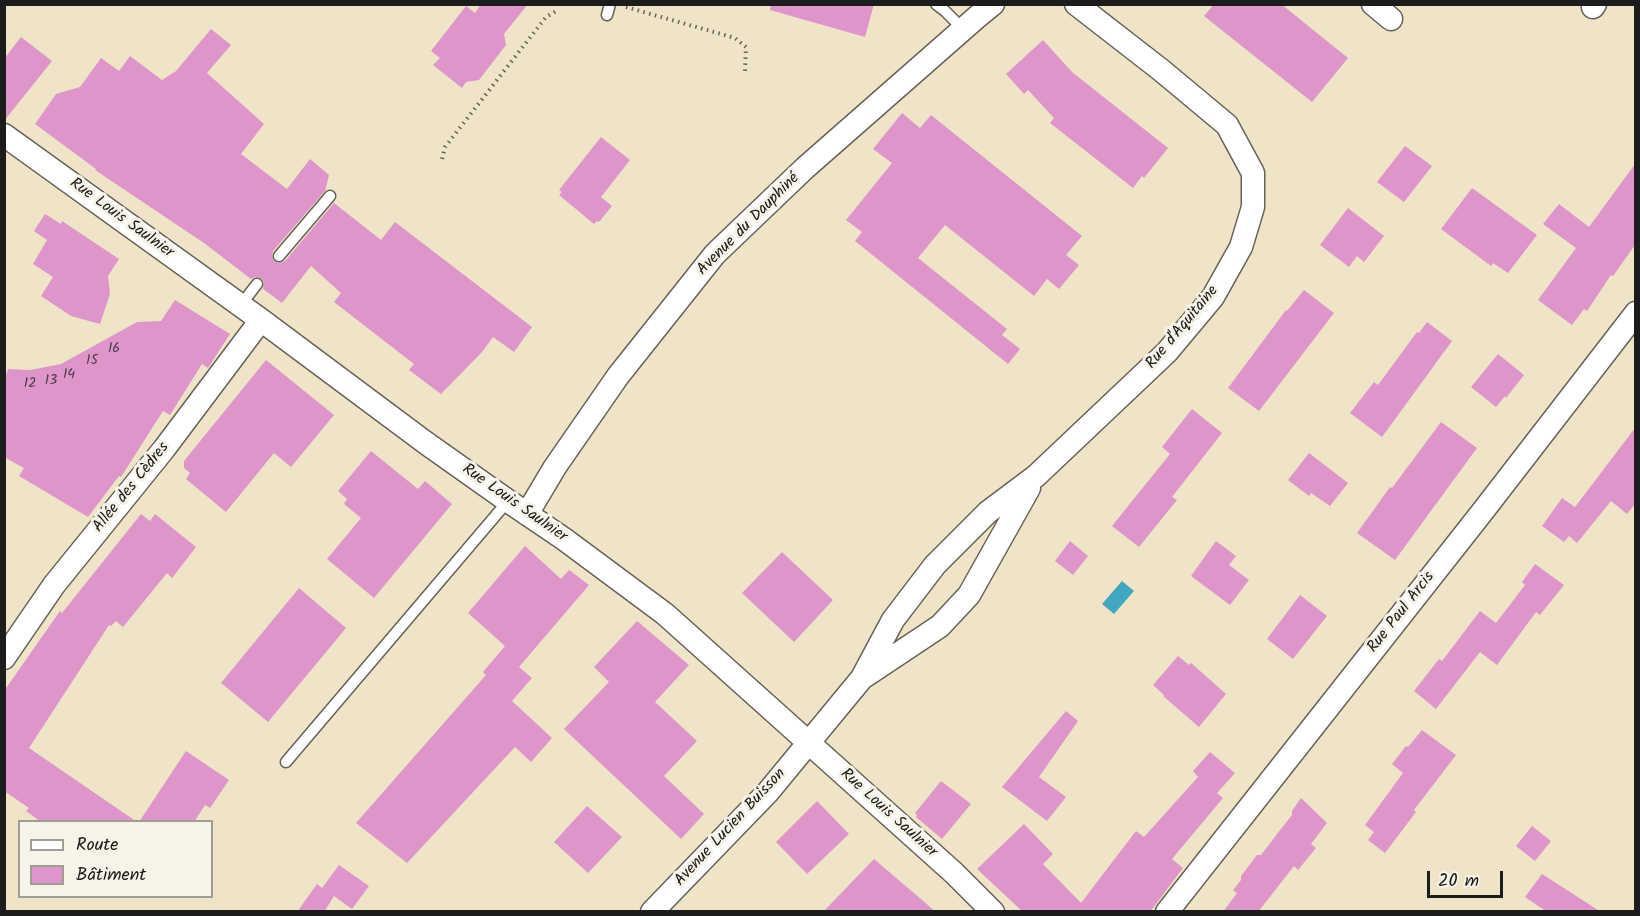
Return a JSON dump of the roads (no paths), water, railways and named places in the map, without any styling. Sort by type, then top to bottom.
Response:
[{"type":"street","name":"Avenue du Dauphiné","points":[[518,508],[555,467],[618,376],[715,254],[805,168],[993,4]]},
{"type":"street","name":"Rue d'Aquitaine","points":[[808,743],[862,678],[893,620],[935,565],[988,512],[1036,476],[1167,352],[1213,297],[1241,247],[1253,207],[1253,173],[1227,125],[1076,4]]},
{"type":"street","points":[[1373,4],[1392,19]]},
{"type":"street","name":"Rue Louis Saulnier","points":[[4,135],[665,614],[954,873],[993,912]]},
{"type":"street","name":"Rue Paul Arcis","points":[[1167,912],[1483,511],[1635,313]]},
{"type":"street","name":"Allée des Cèdres","points":[[4,658],[54,585],[164,449],[261,320]]},
{"type":"street","name":"Rue d'Aquitaine","points":[[862,678],[940,626],[969,595],[1036,476]]},
{"type":"street","name":"Avenue Lucien Buisson","points":[[652,912],[768,792],[808,743]]},
{"type":"lane","points":[[936,4],[963,29]]},
{"type":"lane","points":[[279,256],[330,196]]},
{"type":"lane","points":[[240,306],[257,284]]},
{"type":"lane","points":[[286,762],[518,508]]},
{"type":"water","points":[[1122,581],[1134,591],[1114,614],[1102,604]]}]
